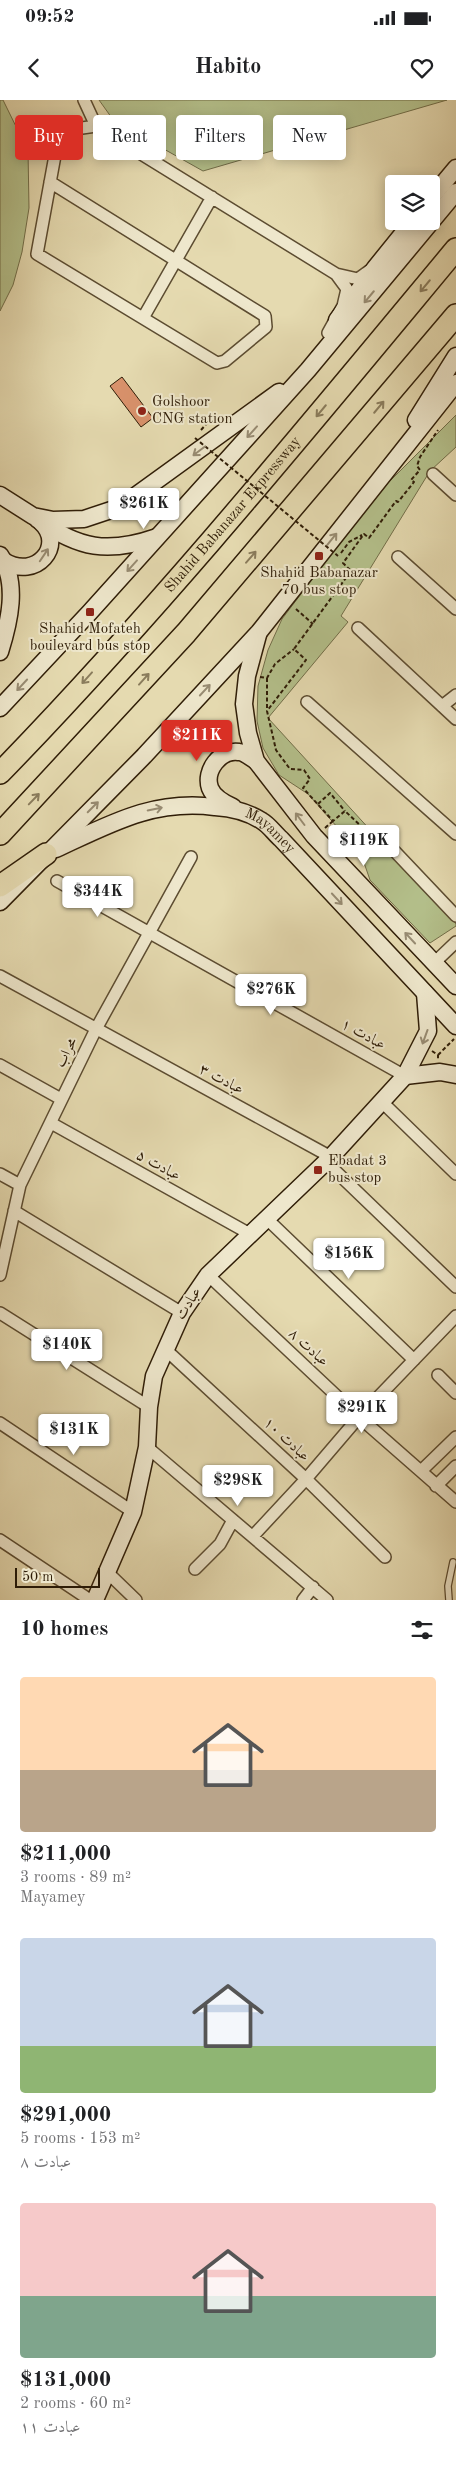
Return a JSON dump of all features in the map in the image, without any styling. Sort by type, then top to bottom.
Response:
[{"type":"highway","name":"Shahid Babanazar Expressway","points":[[0,773],[160,598],[291,448],[456,248]]},
{"type":"highway","points":[[0,834],[186,633],[456,314]]},
{"type":"highway","points":[[0,886],[46,854]]},
{"type":"main road","points":[[440,187],[456,168]]},
{"type":"main road","points":[[0,708],[158,537],[308,370],[456,192]]},
{"type":"main road","points":[[33,516],[53,520],[84,519],[120,508],[308,370],[328,334],[375,268],[406,230]]},
{"type":"main road","points":[[366,498],[456,356]]},
{"type":"main road","points":[[0,902],[144,756],[258,632],[456,383]]},
{"type":"main road","points":[[366,498],[456,401]]},
{"type":"main road","points":[[0,495],[60,535],[94,545],[126,547],[158,537]]},
{"type":"main road","points":[[2,558],[13,567],[24,568],[35,566],[43,559],[49,549],[49,532],[33,516]]},
{"type":"main road","points":[[0,652],[9,621],[11,589],[2,558]]},
{"type":"main road","name":"Mayamey","points":[[258,632],[247,676],[244,704],[248,733],[256,761],[314,836],[456,986]]},
{"type":"main road","points":[[236,809],[218,799],[210,789],[208,775],[214,763],[227,754],[239,752],[256,761]]},
{"type":"main road","name":"Mayamey","points":[[46,854],[116,821],[154,808],[194,804],[236,809],[263,821],[456,1026]]},
{"type":"main road","name":"عبادت","points":[[95,1600],[133,1512],[147,1447],[149,1407],[154,1376],[182,1313],[208,1274],[328,1160],[405,1076],[428,1031],[425,993]]},
{"type":"main road","points":[[405,1076],[440,1072],[456,1075]]},
{"type":"street","points":[[84,100],[93,120]]},
{"type":"street","points":[[50,182],[265,316],[266,327],[225,361],[217,363],[36,254],[56,150],[68,130],[93,126]]},
{"type":"street","points":[[152,160],[336,274],[358,279],[375,268]]},
{"type":"street","points":[[143,318],[212,197]]},
{"type":"street","points":[[328,334],[343,306],[347,289],[336,274]]},
{"type":"street","points":[[433,474],[456,495]]},
{"type":"street","points":[[398,557],[456,609]]},
{"type":"street","points":[[358,628],[456,719]]},
{"type":"street","points":[[442,706],[456,695]]},
{"type":"street","points":[[307,702],[456,834]]},
{"type":"street","points":[[384,840],[456,916]]},
{"type":"street","name":"محراب","points":[[0,1275],[20,1184],[96,1030],[191,857]]},
{"type":"street","name":"عبادت ۱","points":[[57,881],[405,1076]]},
{"type":"street","points":[[434,963],[456,942]]},
{"type":"street","name":"عبادت ۳","points":[[0,976],[328,1160],[456,1287]]},
{"type":"street","points":[[0,1065],[61,1099]]},
{"type":"street","points":[[382,1102],[456,1174]]},
{"type":"street","name":"عبادت ۵","points":[[51,1123],[250,1234]]},
{"type":"street","points":[[0,1174],[20,1184]]},
{"type":"street","points":[[14,1211],[182,1313]]},
{"type":"street","points":[[266,1219],[414,1360]]},
{"type":"street","name":"عبادت ۸","points":[[208,1274],[359,1417],[456,1502]]},
{"type":"street","points":[[0,1313],[149,1407]]},
{"type":"street","points":[[253,1536],[306,1479],[359,1417],[456,1316]]},
{"type":"street","name":"عبادت ۱۰","points":[[165,1348],[306,1479],[385,1557]]},
{"type":"street","points":[[438,1375],[456,1393]]},
{"type":"street","points":[[0,1423],[133,1512]]},
{"type":"street","points":[[420,1472],[456,1437]]},
{"type":"street","points":[[147,1447],[327,1600]]},
{"type":"street","points":[[436,1486],[456,1466]]},
{"type":"street","points":[[195,1568],[220,1544],[233,1520]]},
{"type":"street","points":[[0,1540],[90,1600]]},
{"type":"street","points":[[107,1572],[136,1600]]},
{"type":"street","points":[[303,1600],[313,1587]]},
{"type":"lane","points":[[449,1600],[448,1586],[452,1562]]},
{"type":"path","points":[[209,421],[195,438],[338,556],[350,542],[364,534]]},
{"type":"path","points":[[364,534],[369,538],[396,500],[398,502],[414,482],[412,480],[420,470],[417,466],[420,457],[440,426]]},
{"type":"path","points":[[345,811],[333,821],[303,788],[310,779],[304,770],[290,768],[276,750],[267,711],[267,678],[275,664],[294,649],[352,571],[343,563],[364,534]]},
{"type":"path","points":[[285,599],[313,624]]},
{"type":"path","points":[[267,711],[306,660],[294,649]]},
{"type":"path","points":[[247,676],[267,678]]},
{"type":"path","points":[[318,804],[330,793],[364,829],[362,842],[358,846]]},
{"type":"path","points":[[438,1055],[456,1037]]},
{"type":"green space","points":[[0,100],[3,100],[15,124],[15,160],[28,160],[29,208],[22,252],[13,285],[0,311]]},
{"type":"green space","points":[[99,100],[447,100],[346,129],[346,115],[273,115],[273,151],[263,154],[263,115],[176,115],[176,156],[166,150],[166,115],[110,115]]},
{"type":"green space","points":[[183,160],[241,160],[203,171]]},
{"type":"green space","points":[[456,415],[456,447],[430,471],[341,616],[348,622],[268,718],[456,924],[456,926],[430,943],[370,880],[361,854],[308,794],[279,775],[263,748],[257,721],[258,686],[268,650],[282,619],[376,495]]},
{"type":"building","points":[[122,377],[153,418],[141,427],[110,386]]},
{"type":"place","name":"Golshoor CNG station","points":[[142,411]]},
{"type":"place","name":"Shahid Babanazar 70 bus stop","points":[[319,556]]},
{"type":"place","name":"Shahid Mofateh boulevard bus stop","points":[[90,612]]},
{"type":"place","name":"Ebadat 3 bus stop","points":[[318,1170]]}]
